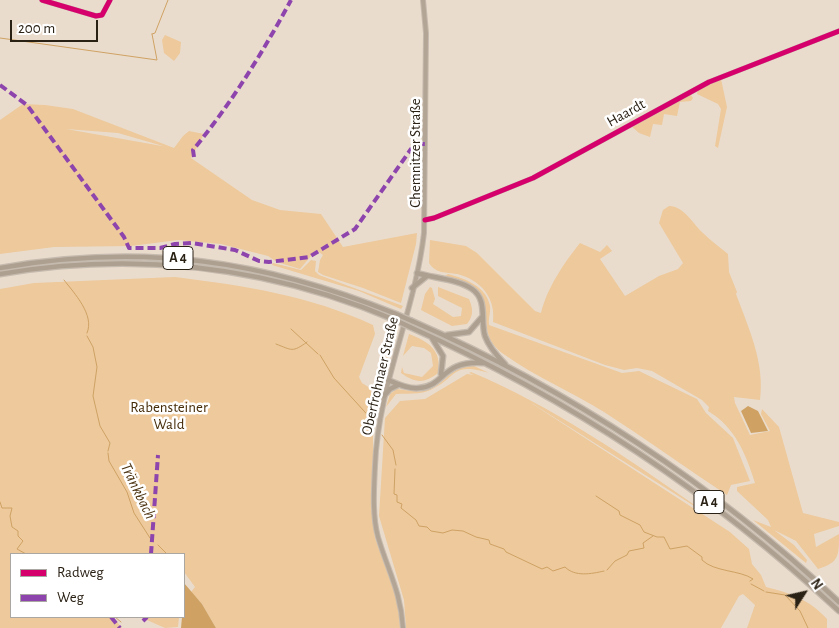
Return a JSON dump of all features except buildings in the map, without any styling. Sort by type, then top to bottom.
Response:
[{"type":"highway","name":"A 4","points":[[0,268],[90,257],[151,256],[198,260],[261,270],[308,281],[396,314],[507,366],[602,421],[693,481],[775,545],[839,602]]},
{"type":"highway","name":"A 4","points":[[0,274],[92,263],[149,263],[194,266],[260,276],[306,288],[395,320],[487,364],[568,408],[672,475],[762,543],[839,611]]},
{"type":"highway","points":[[417,273],[464,286],[474,291],[481,301],[483,330],[488,343],[507,366]]},
{"type":"highway","points":[[412,288],[419,280],[427,276]]},
{"type":"highway","points":[[445,336],[469,332],[478,324],[482,316]]},
{"type":"highway","points":[[429,336],[443,356],[443,369],[439,378]]},
{"type":"highway","points":[[388,380],[400,385],[422,388],[460,364],[487,364]]},
{"type":"highway","points":[[384,396],[390,389],[400,385]]},
{"type":"main road","name":"Chemnitzer Straße","points":[[408,305],[417,273],[426,220],[426,42],[423,0]]},
{"type":"main road","name":"Oberfrohnaer Straße","points":[[403,628],[401,601],[378,538],[375,520],[376,451],[384,396],[408,305]]},
{"type":"street","points":[[42,0],[96,16],[102,15],[110,0]]},
{"type":"street","name":"Haardt","points":[[426,220],[533,178],[709,82],[839,31]]},
{"type":"green space","points":[[165,35],[181,42],[180,53],[174,61],[164,53],[162,40]]},
{"type":"green space","points":[[721,79],[727,107],[718,148],[715,146],[721,109],[718,104],[697,94],[698,89]]},
{"type":"green space","points":[[690,94],[693,98],[691,101],[680,102],[677,116],[664,114],[662,125],[653,124],[650,137],[639,133],[631,126]]},
{"type":"green space","points":[[23,104],[45,105],[73,109],[174,148],[189,131],[204,134],[191,158],[252,200],[280,210],[321,214],[343,247],[417,233],[401,303],[318,272],[323,255],[316,250],[300,269],[277,262],[268,256],[221,244],[178,240],[131,246],[54,247],[0,254],[0,120]],"holes":[[[66,129],[118,133],[163,146]]]},
{"type":"green space","points":[[669,206],[684,212],[706,236],[728,254],[729,272],[755,346],[761,386],[760,400],[734,397],[735,403],[750,435],[770,431],[761,414],[762,409],[779,427],[803,513],[839,522],[839,526],[814,534],[816,547],[839,534],[838,553],[830,564],[818,569],[796,541],[774,530],[794,545],[807,560],[806,563],[753,520],[771,527],[768,520],[737,491],[737,487],[755,483],[748,462],[732,433],[717,417],[708,411],[709,407],[702,400],[652,371],[637,368],[624,370],[605,365],[493,322],[492,305],[480,285],[457,274],[438,271],[429,263],[430,240],[466,246],[477,253],[535,311],[541,313],[547,294],[557,276],[580,243],[600,252],[607,245],[612,251],[600,259],[625,296],[659,276],[678,269],[683,263],[659,223],[663,210]]},
{"type":"green space","points":[[311,260],[316,261],[315,271],[319,275],[403,306],[401,309],[359,291],[272,265],[273,263],[301,270]]},
{"type":"green space","points":[[448,274],[462,278],[480,288],[488,299],[490,306],[489,325],[622,373],[639,371],[697,399],[706,413],[733,438],[750,481],[731,485],[727,495],[604,412],[505,355],[494,345],[488,334],[484,303],[478,293],[466,284],[445,276]]},
{"type":"green space","name":"Rabensteiner Wald","points":[[175,277],[252,288],[301,299],[325,306],[373,325],[375,334],[359,377],[362,383],[370,388],[373,397],[367,412],[369,419],[373,419],[373,519],[375,538],[398,602],[400,628],[216,628],[202,604],[191,592],[195,587],[185,573],[185,553],[10,553],[10,618],[114,618],[122,628],[0,628],[0,289],[34,283]]},
{"type":"green space","points":[[430,287],[435,299],[433,304],[453,317],[461,316],[462,308],[438,296],[438,287],[469,299],[472,312],[467,324],[452,326],[421,310],[425,294]]},
{"type":"green space","points":[[398,330],[387,359],[378,408],[380,379],[384,360],[392,332]]},
{"type":"green space","points":[[409,334],[423,340],[436,353],[439,365],[438,373],[428,379],[415,380],[401,373],[402,367],[404,373],[422,377],[433,366],[431,353],[424,348],[412,346],[403,356]]},
{"type":"green space","points":[[472,365],[489,373],[467,369],[460,370],[428,391],[396,394],[386,407],[390,394],[397,389],[428,390],[457,370]]},
{"type":"green space","points":[[471,372],[531,400],[588,434],[699,508],[710,516],[531,403],[730,532],[749,549],[752,564],[761,575],[766,587],[807,602],[827,619],[827,628],[747,628],[755,605],[743,594],[739,596],[721,628],[406,628],[404,600],[379,516],[385,418],[400,401],[425,399],[467,374],[474,375],[469,373]]},
{"type":"green space","points":[[142,618],[179,618],[178,627],[165,628]]},
{"type":"shaded area","points":[[748,406],[758,411],[768,431],[751,433],[741,411]]},
{"type":"shaded area","points":[[185,584],[202,604],[216,628],[181,628],[182,618],[185,618]]},
{"type":"waterway","points":[[152,34],[155,33],[168,0]]},
{"type":"waterway","points":[[0,38],[157,60],[152,34]]},
{"type":"waterway","name":"Tränkbach","points":[[64,280],[86,312],[89,326],[87,333]]},
{"type":"waterway","points":[[291,329],[318,354]]},
{"type":"waterway","name":"Tränkbach","points":[[87,336],[93,347],[97,367],[93,396],[100,426],[110,443],[108,451]]},
{"type":"waterway","points":[[276,344],[285,348],[295,349],[307,342]]},
{"type":"waterway","points":[[320,355],[334,378],[374,422]]},
{"type":"waterway","points":[[382,435],[393,450],[396,465]]},
{"type":"waterway","name":"Tränkbach","points":[[108,453],[109,461],[127,492],[134,513],[150,538]]},
{"type":"waterway","points":[[395,469],[394,494],[397,495],[397,502],[402,504],[401,508],[416,520],[419,526],[443,533],[452,530],[463,531],[489,540],[490,544],[504,549],[506,552],[542,569],[547,567],[553,571],[565,567],[573,572],[583,574],[604,571]]},
{"type":"waterway","points":[[596,496],[619,511],[620,515],[640,525],[644,532],[657,537],[664,537],[670,549],[687,546],[702,557],[702,560],[707,564],[748,576],[753,579],[750,581]]},
{"type":"waterway","points":[[0,502],[2,508],[12,508],[10,516],[12,527],[18,531],[18,536],[23,541],[17,549],[24,553]]},
{"type":"waterway","points":[[607,570],[615,561],[627,555],[629,551],[644,548],[643,543],[653,536]]},
{"type":"waterway","name":"Tränkbach","points":[[158,545],[166,553]]},
{"type":"waterway","points":[[751,584],[764,591]]},
{"type":"waterway","points":[[766,592],[785,595],[800,611],[808,628]]},
{"type":"waterway","points":[[116,618],[121,622]]},
{"type":"marked path","points":[[194,157],[193,150],[246,77],[291,0]]},
{"type":"marked path","points":[[0,85],[27,105],[124,237],[129,248],[160,248],[175,244],[192,243],[235,250],[259,261],[269,262],[309,257],[355,229],[411,149],[420,144],[426,144]]},
{"type":"marked path","points":[[151,553],[158,455]]},
{"type":"marked path","points":[[112,618],[120,628]]},
{"type":"marked path","points":[[143,621],[146,618]]},
{"type":"cycle path","points":[[42,0],[96,16],[102,15],[110,0]]},
{"type":"cycle path","points":[[425,220],[533,178],[709,82],[839,31]]}]
